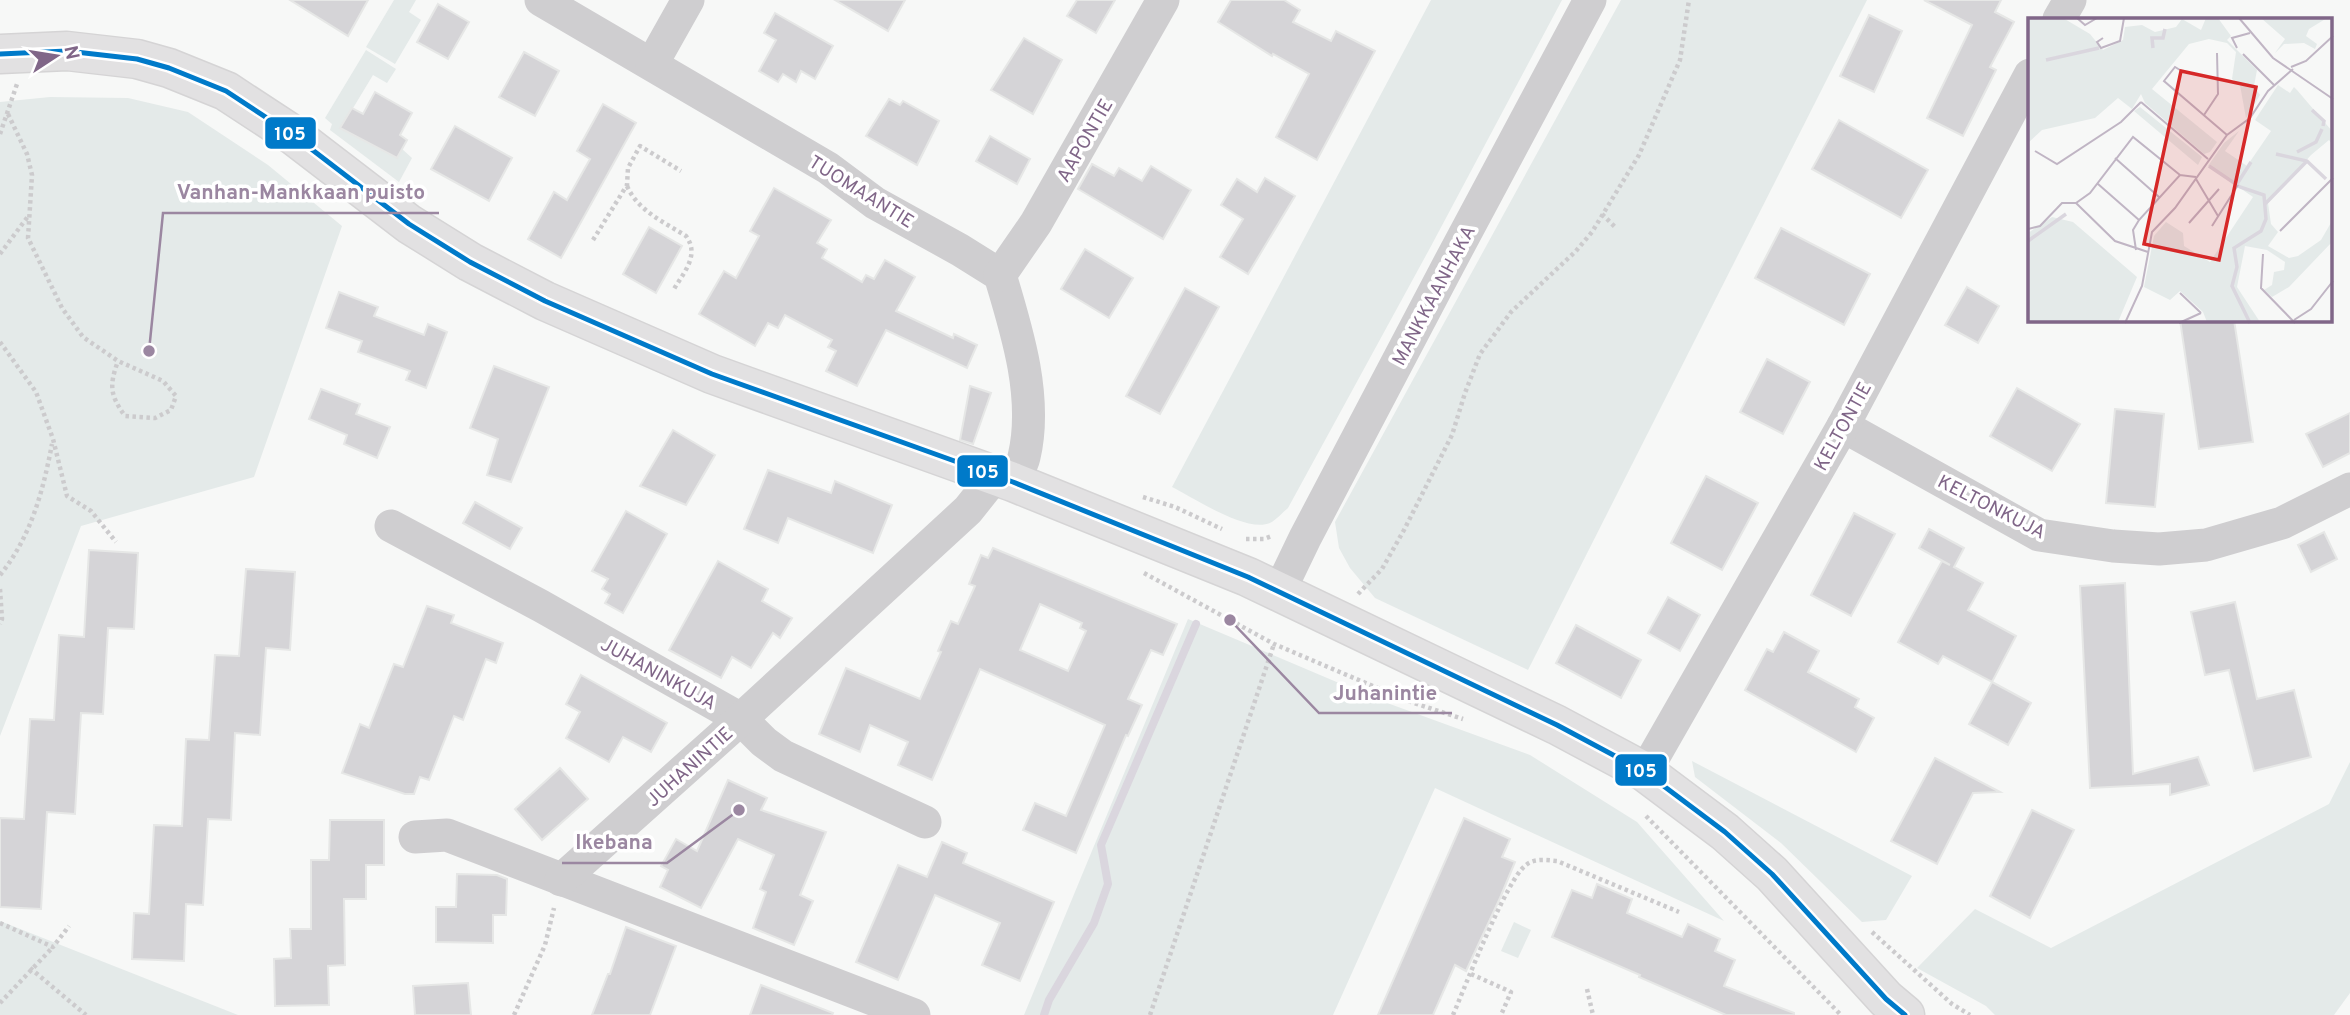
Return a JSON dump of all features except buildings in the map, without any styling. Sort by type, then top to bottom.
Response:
[{"type":"main road","points":[[9,68],[66,51],[125,57],[169,68],[226,91],[293,135],[409,224],[470,262],[545,301],[712,374],[1004,479],[1279,592],[1557,725],[1646,772],[1725,832],[1772,874],[1877,989],[1905,1015]]},
{"type":"street","name":"TUOMAANTIE","points":[[541,0],[828,168],[876,203],[1000,275]]},
{"type":"street","points":[[652,64],[688,0]]},
{"type":"street","name":"AAPONTIE","points":[[1000,275],[1037,223],[1163,0]]},
{"type":"street","name":"MANKKAANHAKA","points":[[1279,592],[1590,0]]},
{"type":"street","points":[[2060,18],[2070,0]]},
{"type":"street","name":"KELTONTIE","points":[[1646,772],[1843,426],[2028,79]]},
{"type":"street","points":[[1000,275],[1019,351],[1027,412],[1023,460],[1004,479]]},
{"type":"street","name":"KELTONKUJA","points":[[1843,426],[2039,535],[2113,546],[2159,549],[2206,545],[2282,523],[2350,489]]},
{"type":"street","name":"JUHANINTIE","points":[[561,880],[1004,479]]},
{"type":"street","name":"JUHANINKUJA","points":[[391,526],[541,606],[741,719],[783,756],[925,822]]},
{"type":"street","points":[[415,837],[447,835],[914,1015]]},
{"type":"path","points":[[1354,598],[1382,569],[1404,530],[1452,435],[1480,355],[1511,312],[1576,251],[1592,232],[1639,155],[1679,60],[1689,0]]},
{"type":"path","points":[[0,134],[8,114],[9,68]]},
{"type":"path","points":[[8,114],[27,154],[32,175],[28,239],[62,308],[83,337],[118,361],[163,381],[176,396],[172,410],[155,418],[125,416],[113,398],[112,378],[118,361]]},
{"type":"path","points":[[674,289],[691,261],[691,243],[686,236],[644,209],[632,198],[627,185],[628,169],[639,146],[681,171]]},
{"type":"path","points":[[593,240],[627,185]]},
{"type":"path","points":[[1602,214],[1615,227]]},
{"type":"path","points":[[0,254],[30,215]]},
{"type":"path","points":[[0,342],[36,392],[53,439],[67,496],[90,511],[116,542]]},
{"type":"path","points":[[0,575],[15,557],[42,495],[53,439]]},
{"type":"path","points":[[1133,495],[1157,500],[1225,530]]},
{"type":"path","points":[[1237,536],[1264,539],[1286,531],[1305,538]]},
{"type":"path","points":[[1138,569],[1275,643],[1408,701],[1465,720]]},
{"type":"path","points":[[0,589],[0,624]]},
{"type":"path","points":[[1150,1015],[1275,643]]},
{"type":"path","points":[[1639,809],[1841,1015]]},
{"type":"path","points":[[1453,1015],[1511,881],[1529,862],[1542,859],[1557,861],[1679,912]]},
{"type":"path","points":[[514,1015],[545,945],[561,880]]},
{"type":"path","points":[[0,923],[52,947]]},
{"type":"path","points":[[0,1003],[69,926]]},
{"type":"path","points":[[30,968],[86,1015]]},
{"type":"path","points":[[1471,974],[1511,992],[1501,1015]]},
{"type":"path","points":[[1587,989],[1593,1015]]},
{"type":"shaded area","points":[[394,0],[416,0],[409,12],[421,20],[395,64],[366,47]]},
{"type":"shaded area","points":[[1431,0],[1562,0],[1288,508],[1270,523],[1260,525],[1234,519],[1172,487]]},
{"type":"shaded area","points":[[1621,0],[1867,0],[1528,670],[1375,598],[1350,568],[1339,548],[1335,522]]},
{"type":"shaded area","points":[[366,50],[396,69],[387,83],[373,75],[341,128],[397,157],[402,149],[412,158],[399,182],[330,130],[332,124],[325,118]]},
{"type":"shaded area","points":[[50,97],[128,98],[188,112],[268,165],[342,226],[254,477],[81,526],[0,736],[0,102]]},
{"type":"shaded area","points":[[1188,619],[1379,700],[1530,755],[1637,822],[1724,921],[1435,788],[1333,1015],[1024,1015]]},
{"type":"shaded area","points":[[1692,761],[1912,876],[1886,920],[1862,922],[1781,843],[1695,777]]},
{"type":"shaded area","points":[[2350,762],[2350,993],[2334,1015],[1995,1015],[1986,1006],[1917,968],[1975,909],[2051,948],[2329,804]]},
{"type":"shaded area","points":[[0,921],[238,1015],[0,1015]]},
{"type":"shaded area","points":[[1514,922],[1531,930],[1518,958],[1501,951]]},
{"type":"waterway","points":[[1044,1015],[1049,1000],[1094,923],[1108,884],[1101,845],[1196,624]]},
{"type":"transit line","name":"105","points":[[0,54],[67,51],[137,59],[169,68],[226,91],[293,135],[409,224],[470,262],[545,301],[712,374],[1013,482],[1248,577],[1557,725],[1645,772],[1725,832],[1772,874],[1886,999],[1905,1015]]},
{"type":"place","name":"Vanhan-Mankkaan puisto","points":[[149,351]]},
{"type":"place","name":"Juhanintie","points":[[1230,620]]},
{"type":"place","name":"Ikebana","points":[[739,810]]}]
